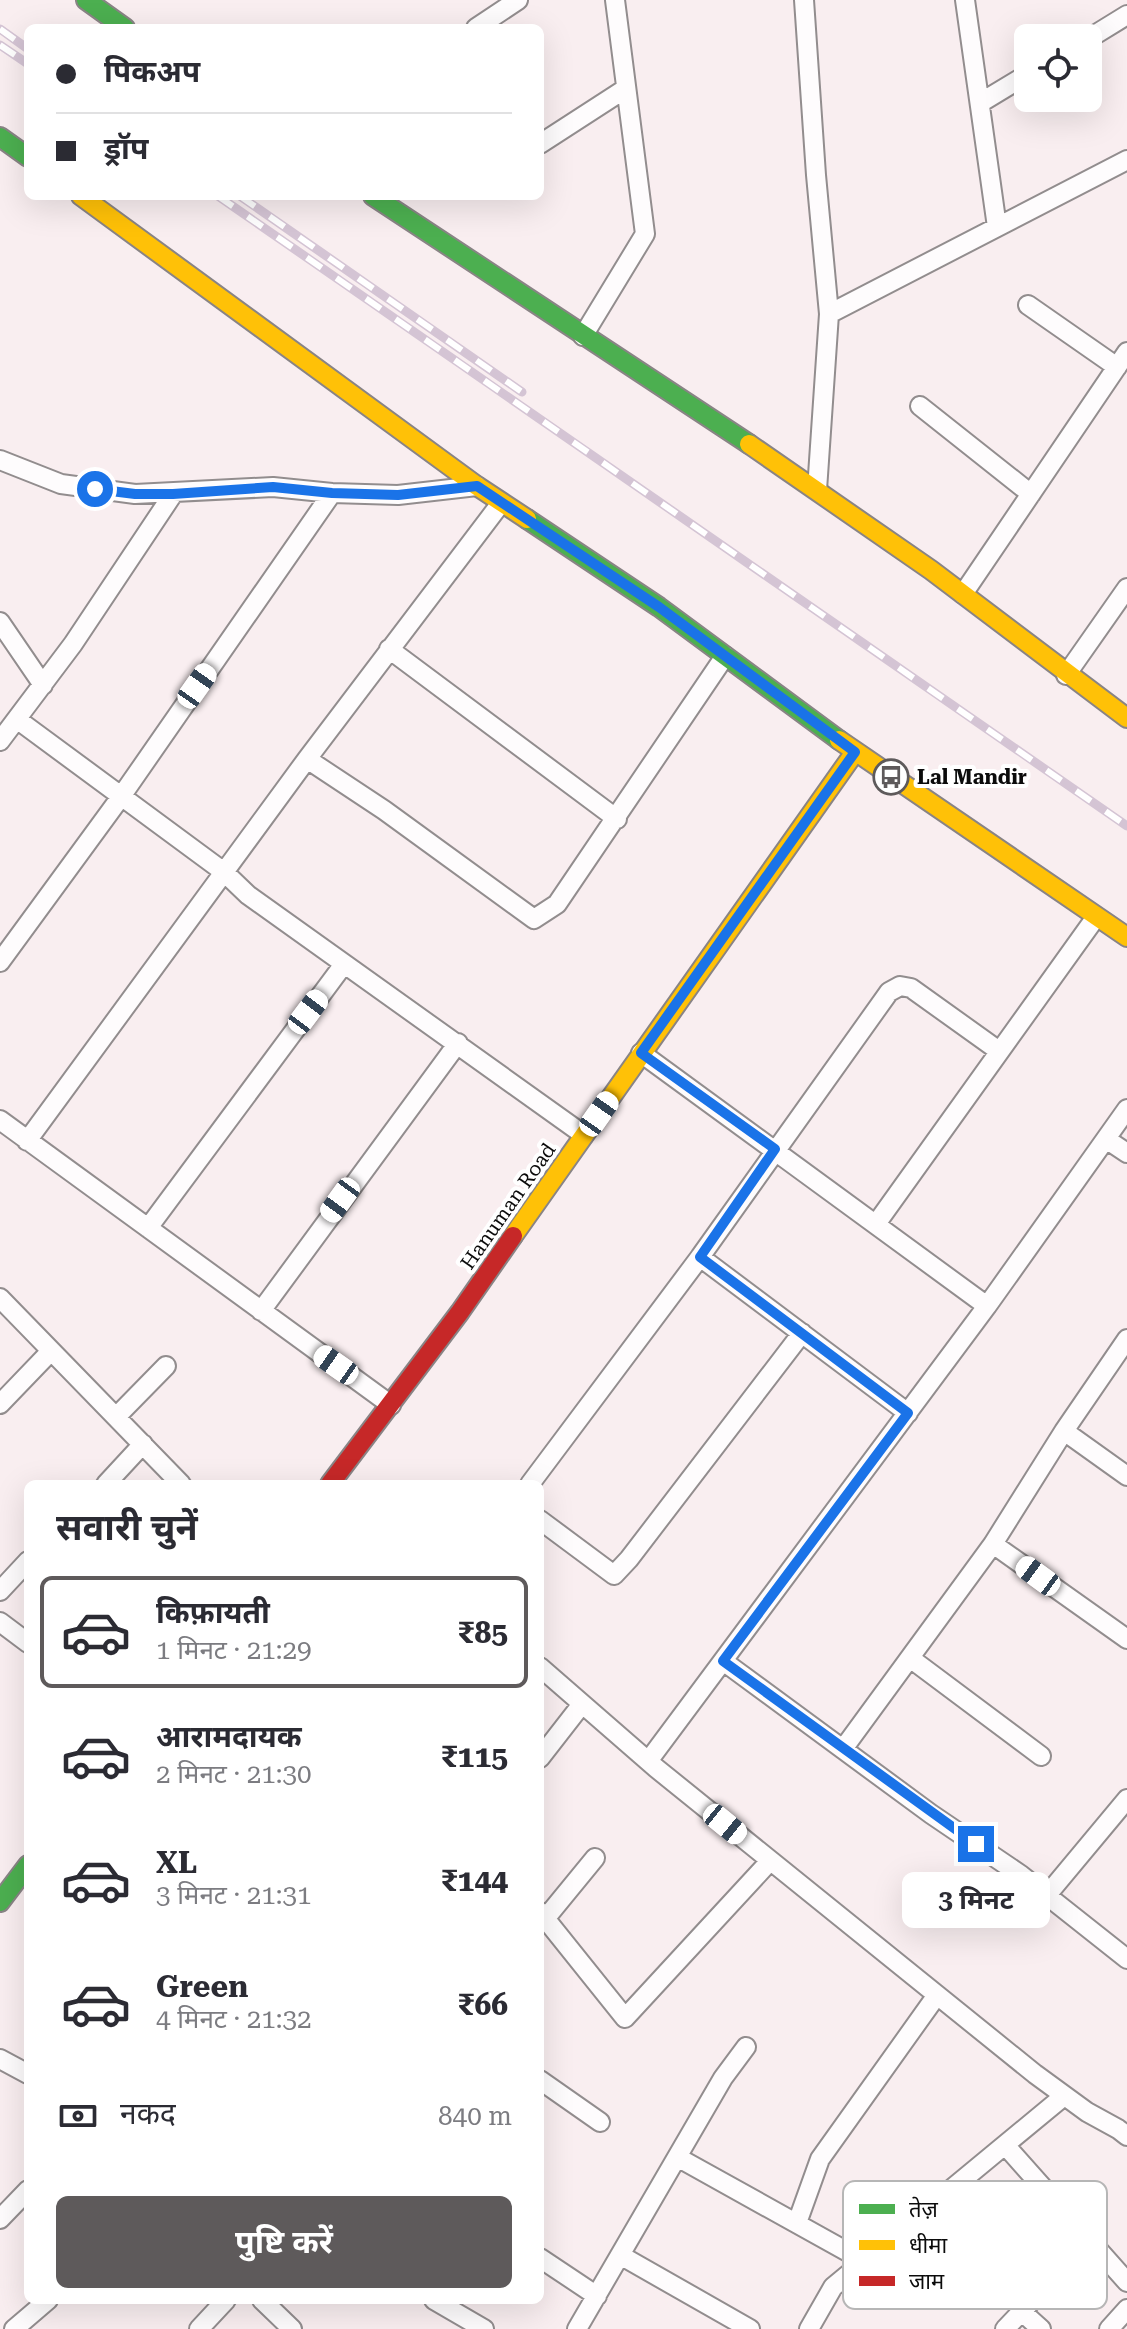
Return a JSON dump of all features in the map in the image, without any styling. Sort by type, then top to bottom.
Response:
[{"type":"street","points":[[482,24],[518,0]]},
{"type":"street","points":[[583,336],[645,234],[615,0]]},
{"type":"street","points":[[804,0],[829,314],[817,490]]},
{"type":"street","points":[[965,0],[997,227]]},
{"type":"street","points":[[98,3],[121,24]]},
{"type":"street","points":[[1102,30],[1127,15]]},
{"type":"street","points":[[980,103],[1014,82]]},
{"type":"street","points":[[544,141],[625,89]]},
{"type":"street","points":[[0,137],[24,154]]},
{"type":"street","points":[[829,314],[1127,160]]},
{"type":"street","points":[[86,200],[501,503],[659,607],[855,752],[1127,937]]},
{"type":"street","points":[[379,200],[583,336],[701,410],[817,490],[963,594],[1066,675],[1127,718]]},
{"type":"street","points":[[963,594],[1122,360],[1028,305]]},
{"type":"street","points":[[920,406],[1031,494]]},
{"type":"street","points":[[0,460],[61,484],[135,494],[273,487],[398,495],[477,486]]},
{"type":"street","points":[[0,962],[120,798],[332,493]]},
{"type":"street","points":[[0,741],[43,685],[173,494]]},
{"type":"street","points":[[27,1141],[307,759],[501,503]]},
{"type":"street","points":[[1066,675],[1127,588]]},
{"type":"street","points":[[0,622],[43,685]]},
{"type":"street","points":[[389,649],[617,819]]},
{"type":"street","points":[[307,759],[384,810],[534,919],[557,904],[725,656]]},
{"type":"street","points":[[18,720],[224,872],[248,895],[584,1135]]},
{"type":"street","name":"Hanuman Road","points":[[333,1480],[460,1312],[855,752]]},
{"type":"street","points":[[876,1224],[1096,917]]},
{"type":"street","points":[[148,1228],[344,964]]},
{"type":"street","points":[[533,1480],[700,1257],[889,992],[900,986],[911,988],[999,1051]]},
{"type":"street","points":[[261,1311],[458,1043]]},
{"type":"street","points":[[641,1053],[987,1306]]},
{"type":"street","points":[[649,1760],[987,1306],[1127,1109]]},
{"type":"street","points":[[0,1120],[391,1405]]},
{"type":"street","points":[[1106,1139],[1127,1153]]},
{"type":"street","points":[[700,1257],[908,1413]]},
{"type":"street","points":[[0,1298],[177,1480]]},
{"type":"street","points":[[544,1523],[614,1575],[802,1333]]},
{"type":"street","points":[[843,1749],[993,1544],[1127,1339]]},
{"type":"street","points":[[0,1404],[51,1351]]},
{"type":"street","points":[[116,1417],[166,1366]]},
{"type":"street","points":[[1064,1431],[1127,1476]]},
{"type":"street","points":[[110,1480],[143,1444]]},
{"type":"street","points":[[993,1544],[1127,1639]]},
{"type":"street","points":[[0,1591],[24,1565]]},
{"type":"street","points":[[0,1622],[24,1640]]},
{"type":"street","points":[[910,1658],[1041,1756]]},
{"type":"street","points":[[723,1661],[1047,1895],[1127,1959]]},
{"type":"street","points":[[544,1671],[770,1861],[1064,2096],[1087,2112],[1124,2128]]},
{"type":"street","points":[[544,1753],[582,1704]]},
{"type":"street","points":[[1047,1895],[1127,1799]]},
{"type":"street","points":[[544,1915],[595,1858]]},
{"type":"street","points":[[544,1917],[625,2018],[770,1861]]},
{"type":"street","points":[[0,1902],[21,1888]]},
{"type":"street","points":[[797,2223],[820,2159],[937,1995]]},
{"type":"street","points":[[577,2329],[723,2078],[746,2047]]},
{"type":"street","points":[[0,2059],[24,2072]]},
{"type":"street","points":[[544,2083],[600,2122]]},
{"type":"street","points":[[961,2181],[1064,2096]]},
{"type":"street","points":[[1005,2145],[1037,2181]]},
{"type":"street","points":[[677,2157],[843,2249]]},
{"type":"street","points":[[0,2219],[24,2194]]},
{"type":"street","points":[[620,2255],[750,2329]]},
{"type":"street","points":[[1107,2259],[1127,2282]]},
{"type":"street","points":[[544,2261],[597,2296]]},
{"type":"street","points":[[809,2329],[833,2287],[843,2279]]},
{"type":"street","points":[[14,2329],[43,2304]]},
{"type":"street","points":[[199,2329],[222,2304]]},
{"type":"street","points":[[266,2304],[292,2329]]},
{"type":"street","points":[[441,2304],[484,2329]]},
{"type":"street","points":[[1109,2329],[1127,2309]]},
{"type":"street","points":[[1005,2329],[1021,2311],[1041,2329]]},
{"type":"railway","points":[[0,29],[24,46]]},
{"type":"railway","points":[[0,45],[24,61]]},
{"type":"railway","points":[[224,200],[1127,826]]},
{"type":"railway","points":[[246,200],[522,392]]},
{"type":"traffic: fast","points":[[86,0],[119,24]]},
{"type":"traffic: fast","points":[[0,137],[24,154]]},
{"type":"traffic: fast","points":[[379,200],[749,444]]},
{"type":"traffic: fast","points":[[527,519],[659,607],[839,740]]},
{"type":"traffic: fast","points":[[0,1902],[24,1870]]},
{"type":"traffic: slow","points":[[86,200],[477,486],[527,519]]},
{"type":"traffic: slow","points":[[749,444],[931,570],[1127,718]]},
{"type":"traffic: slow","points":[[839,740],[1127,937]]},
{"type":"traffic: slow","points":[[513,1236],[855,752]]},
{"type":"traffic: jam","points":[[333,1480],[460,1312],[513,1236]]},
{"type":"place","name":"Lal Mandir","points":[[891,777]]},
{"type":"route","points":[[95,489],[135,494],[173,494],[273,487],[398,495],[477,486],[659,607],[855,752],[641,1053],[775,1149],[700,1257],[908,1413],[723,1661],[976,1844]]}]
